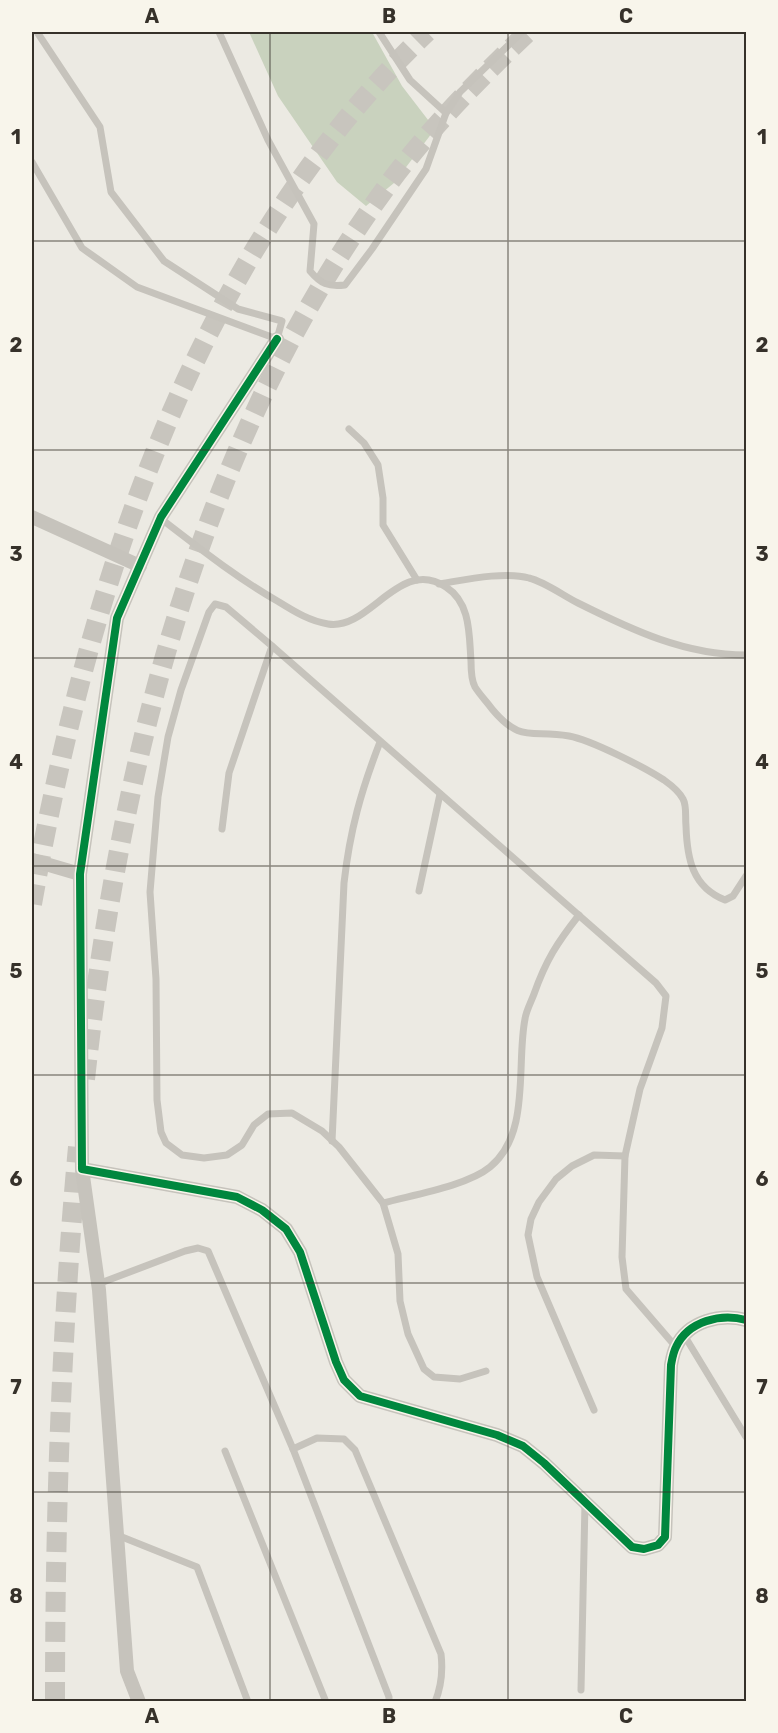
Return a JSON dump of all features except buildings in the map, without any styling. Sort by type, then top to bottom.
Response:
[{"type":"street","points":[[139,1701],[127,1671],[98,1284],[82,1170],[80,874],[117,618],[160,518],[277,339]]},
{"type":"street","points":[[32,517],[140,566]]},
{"type":"street","points":[[32,860],[80,874]]},
{"type":"street","points":[[82,1170],[237,1197],[262,1210],[286,1229],[300,1252],[336,1362],[344,1380],[360,1396],[497,1435],[523,1446],[544,1463],[632,1547],[644,1549],[658,1545],[664,1536],[670,1365],[676,1347],[684,1335],[699,1323],[723,1318],[747,1320]]},
{"type":"lane","points":[[32,162],[82,248],[137,287],[277,339],[282,321],[238,309],[164,261],[117,201],[111,192],[100,127],[37,32]]},
{"type":"lane","points":[[219,32],[268,140],[314,224],[310,271],[319,281],[330,287],[345,285],[426,169],[447,113],[460,92],[522,32]]},
{"type":"lane","points":[[379,32],[410,80],[447,113]]},
{"type":"lane","points":[[349,429],[364,443],[378,465],[383,498],[383,525],[417,580]]},
{"type":"lane","points":[[160,518],[247,584],[307,619],[331,625],[355,619],[402,584],[417,580],[444,585],[455,594],[464,609],[469,626],[474,686],[504,723],[519,732],[570,736],[622,758],[663,780],[680,793],[684,801],[687,849],[696,876],[710,894],[725,900],[733,896],[747,876]]},
{"type":"lane","points":[[438,584],[494,576],[529,578],[627,628],[677,646],[731,655],[747,655]]},
{"type":"lane","points":[[486,1371],[460,1379],[434,1377],[424,1369],[408,1334],[400,1301],[398,1254],[383,1203],[332,1141],[307,1120],[292,1113],[268,1114],[254,1125],[242,1145],[227,1155],[204,1158],[182,1155],[166,1143],[160,1132],[157,1100],[156,979],[150,892],[158,798],[168,737],[181,690],[209,612],[215,604],[226,607],[272,646],[656,983],[666,996],[662,1028],[640,1089],[625,1156],[622,1257],[627,1289],[676,1347]]},
{"type":"lane","points":[[222,829],[230,773],[272,646]]},
{"type":"lane","points":[[332,1141],[344,882],[348,843],[362,787],[380,742]]},
{"type":"lane","points":[[419,891],[440,794]]},
{"type":"lane","points":[[383,1203],[456,1184],[490,1168],[503,1153],[515,1126],[525,1019],[545,964],[559,940],[579,915]]},
{"type":"lane","points":[[594,1410],[537,1277],[528,1235],[531,1219],[539,1202],[556,1179],[572,1166],[594,1155],[625,1156]]},
{"type":"lane","points":[[98,1284],[185,1251],[198,1248],[208,1251],[293,1449],[389,1701]]},
{"type":"lane","points":[[684,1335],[747,1437]]},
{"type":"lane","points":[[293,1449],[317,1438],[344,1439],[355,1450],[441,1654],[443,1669],[441,1685],[435,1701]]},
{"type":"lane","points":[[225,1451],[326,1701]]},
{"type":"lane","points":[[581,1690],[585,1503]]},
{"type":"lane","points":[[117,1534],[197,1567],[248,1701]]},
{"type":"green space","points":[[249,32],[372,32],[402,86],[435,129],[394,183],[366,206],[337,182],[278,96]]},
{"type":"tunnel","points":[[32,904],[55,786],[84,668],[119,550],[162,435],[213,324],[274,219],[345,121],[427,32]]},
{"type":"tunnel","points":[[85,1079],[100,961],[121,842],[147,725],[179,610],[219,497],[267,387],[323,282],[390,182],[422,142],[456,104],[528,32]]},
{"type":"tunnel","points":[[55,1702],[60,1424],[67,1285],[78,1147]]},
{"type":"cycle path","points":[[277,339],[161,517],[117,618],[80,874],[82,1169],[237,1197],[262,1210],[286,1229],[300,1252],[336,1362],[344,1380],[360,1396],[497,1435],[523,1446],[544,1463],[632,1547],[644,1549],[658,1545],[665,1537],[671,1365],[676,1347],[688,1331],[706,1321],[726,1318],[746,1320]]}]
